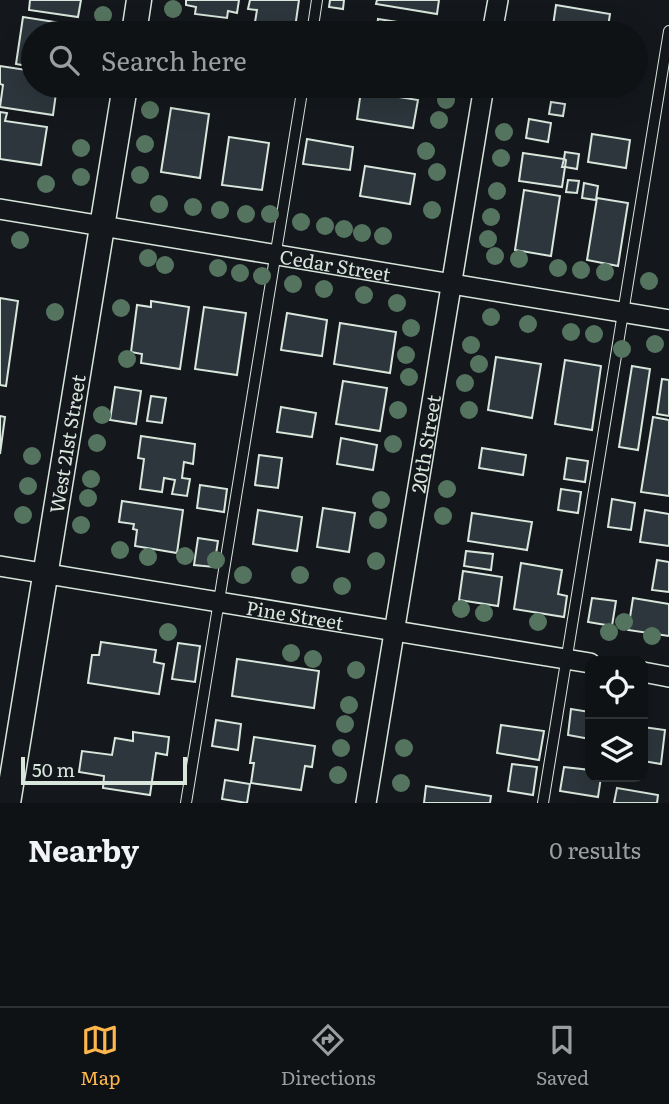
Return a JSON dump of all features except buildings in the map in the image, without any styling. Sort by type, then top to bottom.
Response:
[{"type":"street","points":[[136,21],[139,0]]},
{"type":"street","points":[[494,21],[498,0]]},
{"type":"street","name":"West 21st Street","points":[[8,803],[123,98]]},
{"type":"street","name":"20th Street","points":[[366,803],[482,98]]},
{"type":"street","name":"Cedar Street","points":[[0,209],[669,320]]},
{"type":"street","name":"Pine Street","points":[[0,566],[585,662]]},
{"type":"street","points":[[648,673],[669,677]]},
{"type":"lane","points":[[314,21],[317,0]]},
{"type":"lane","points":[[543,803],[669,31]]},
{"type":"lane","points":[[186,803],[301,98]]}]
